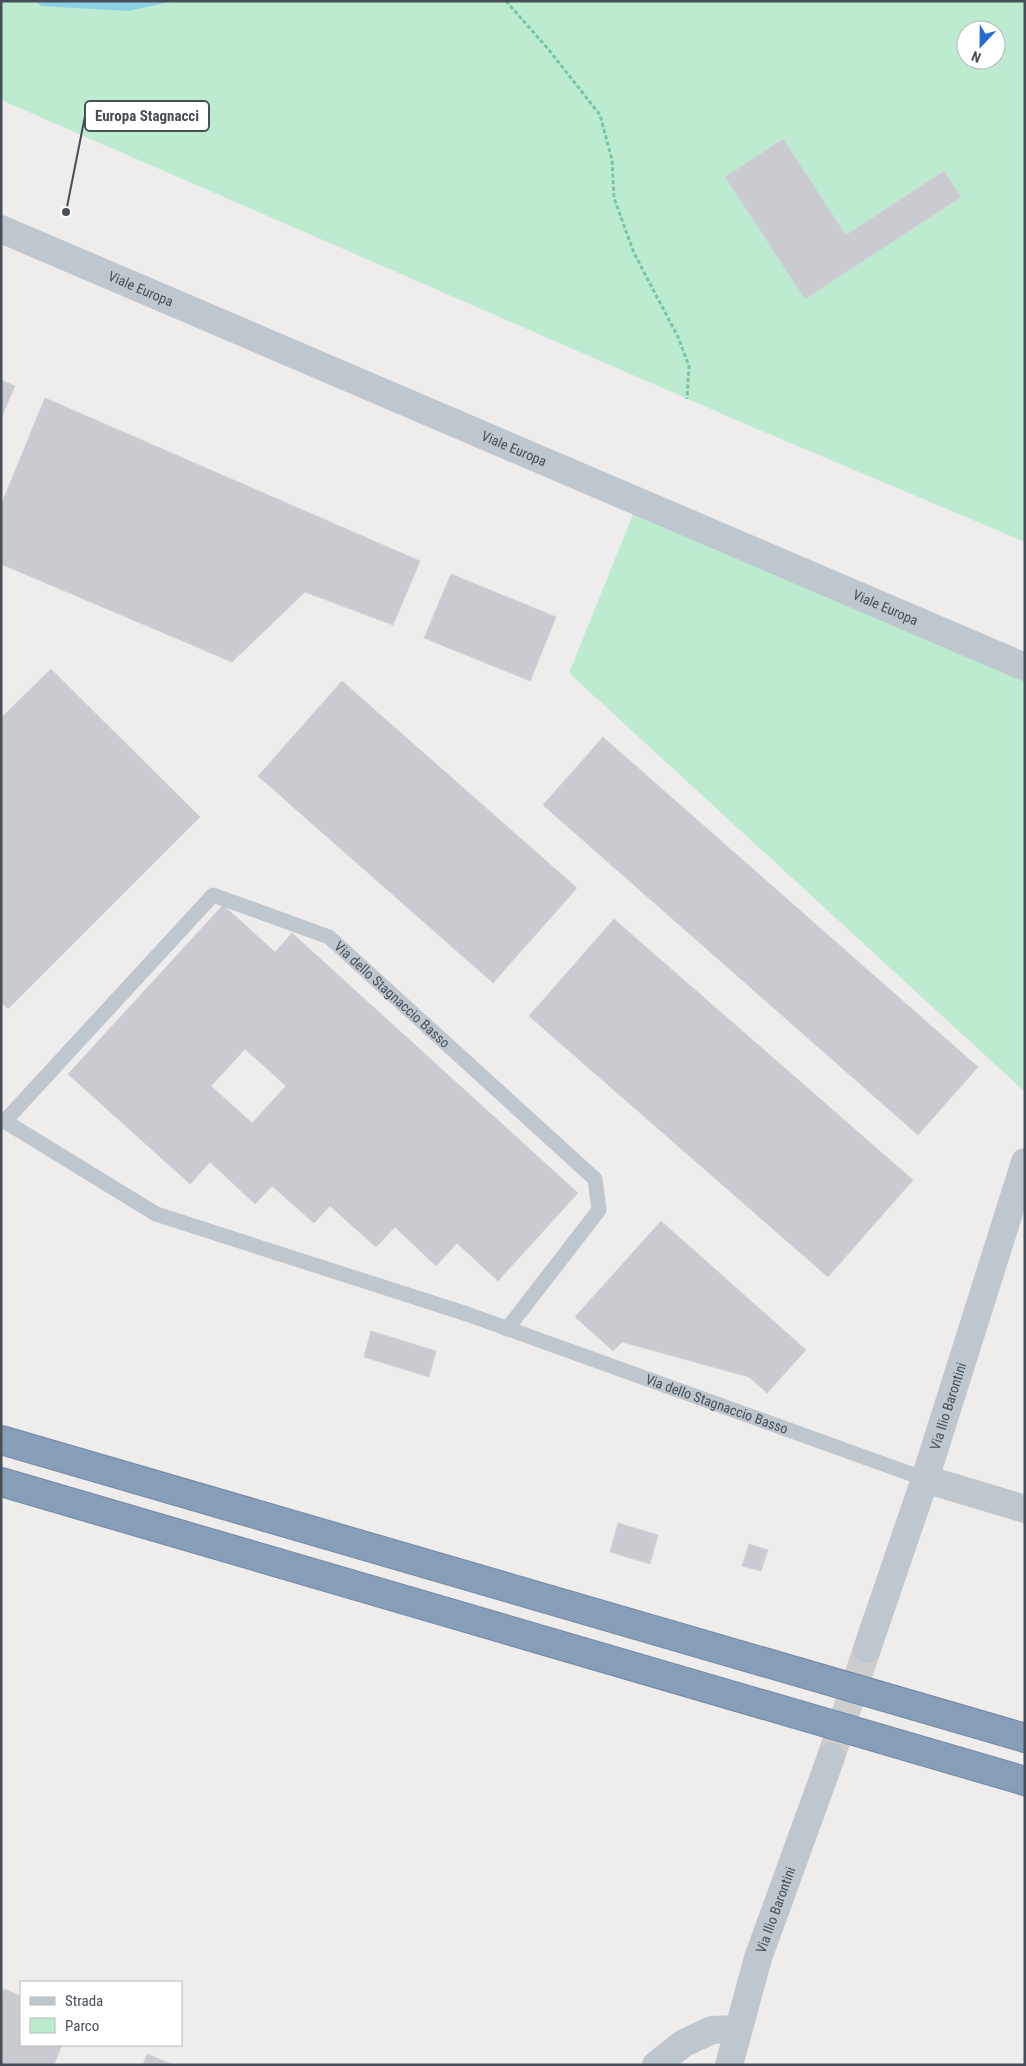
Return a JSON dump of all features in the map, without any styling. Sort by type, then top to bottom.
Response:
[{"type":"highway","points":[[1,1440],[1025,1738]]},
{"type":"highway","points":[[1,1482],[1025,1782]]},
{"type":"street","name":"Viale Europa","points":[[1,229],[1025,667]]},
{"type":"street","name":"Via Ilio Barontini","points":[[867,1649],[925,1479],[1025,1162]]},
{"type":"street","points":[[925,1479],[1025,1509]]},
{"type":"street","name":"Via Ilio Barontini","points":[[729,2065],[758,1958],[831,1757]]},
{"type":"street","points":[[656,2065],[684,2042],[712,2030],[738,2029]]},
{"type":"lane","name":"Via dello Stagnaccio Basso","points":[[507,1329],[599,1210],[595,1178],[329,937],[213,895],[3,1120],[156,1214],[507,1329],[925,1479]]},
{"type":"path","points":[[506,1],[549,50],[600,115],[612,160],[614,198],[634,253],[678,337],[689,366],[687,399]]},
{"type":"green space","points":[[1,1],[35,1],[41,6],[172,3],[174,1],[1025,1],[1025,542],[750,426],[1,100]]},
{"type":"green space","points":[[638,502],[1025,667],[1025,1092],[569,673]]},
{"type":"water","points":[[35,1],[174,1],[128,11],[41,6]]},
{"type":"building","points":[[783,139],[846,235],[944,171],[961,197],[805,299],[725,177]]},
{"type":"building","points":[[1,380],[15,386],[1,418]]},
{"type":"building","points":[[45,398],[420,561],[393,625],[305,592],[232,662],[1,564],[1,505]]},
{"type":"building","points":[[451,574],[556,617],[530,681],[424,638]]},
{"type":"building","points":[[51,669],[200,817],[8,1009],[1,1002],[1,718]]},
{"type":"building","points":[[342,681],[577,888],[493,983],[258,776]]},
{"type":"building","points":[[603,737],[978,1067],[918,1135],[543,805]]},
{"type":"building","points":[[223,905],[275,952],[292,933],[578,1193],[498,1281],[457,1243],[436,1266],[395,1227],[376,1247],[330,1206],[314,1223],[272,1186],[255,1204],[210,1162],[190,1184],[68,1074]],"holes":[[[245,1049],[286,1086],[252,1123],[211,1086]]]},
{"type":"building","points":[[614,919],[913,1180],[828,1277],[529,1016]]},
{"type":"building","points":[[661,1221],[806,1350],[767,1393],[749,1377],[622,1342],[613,1351],[575,1317]]},
{"type":"building","points":[[371,1331],[436,1351],[429,1377],[364,1357]]},
{"type":"building","points":[[618,1523],[658,1535],[650,1564],[610,1552]]},
{"type":"building","points":[[749,1544],[768,1550],[761,1571],[742,1566]]},
{"type":"building","points":[[4,1989],[20,1996],[20,2046],[62,2046],[54,2065],[1,2065],[1,1997]]},
{"type":"building","points":[[147,2054],[174,2065],[143,2065]]},
{"type":"tunnel","points":[[831,1757],[867,1649]]},
{"type":"place","name":"Europa Stagnacci","points":[[66,212]]}]
